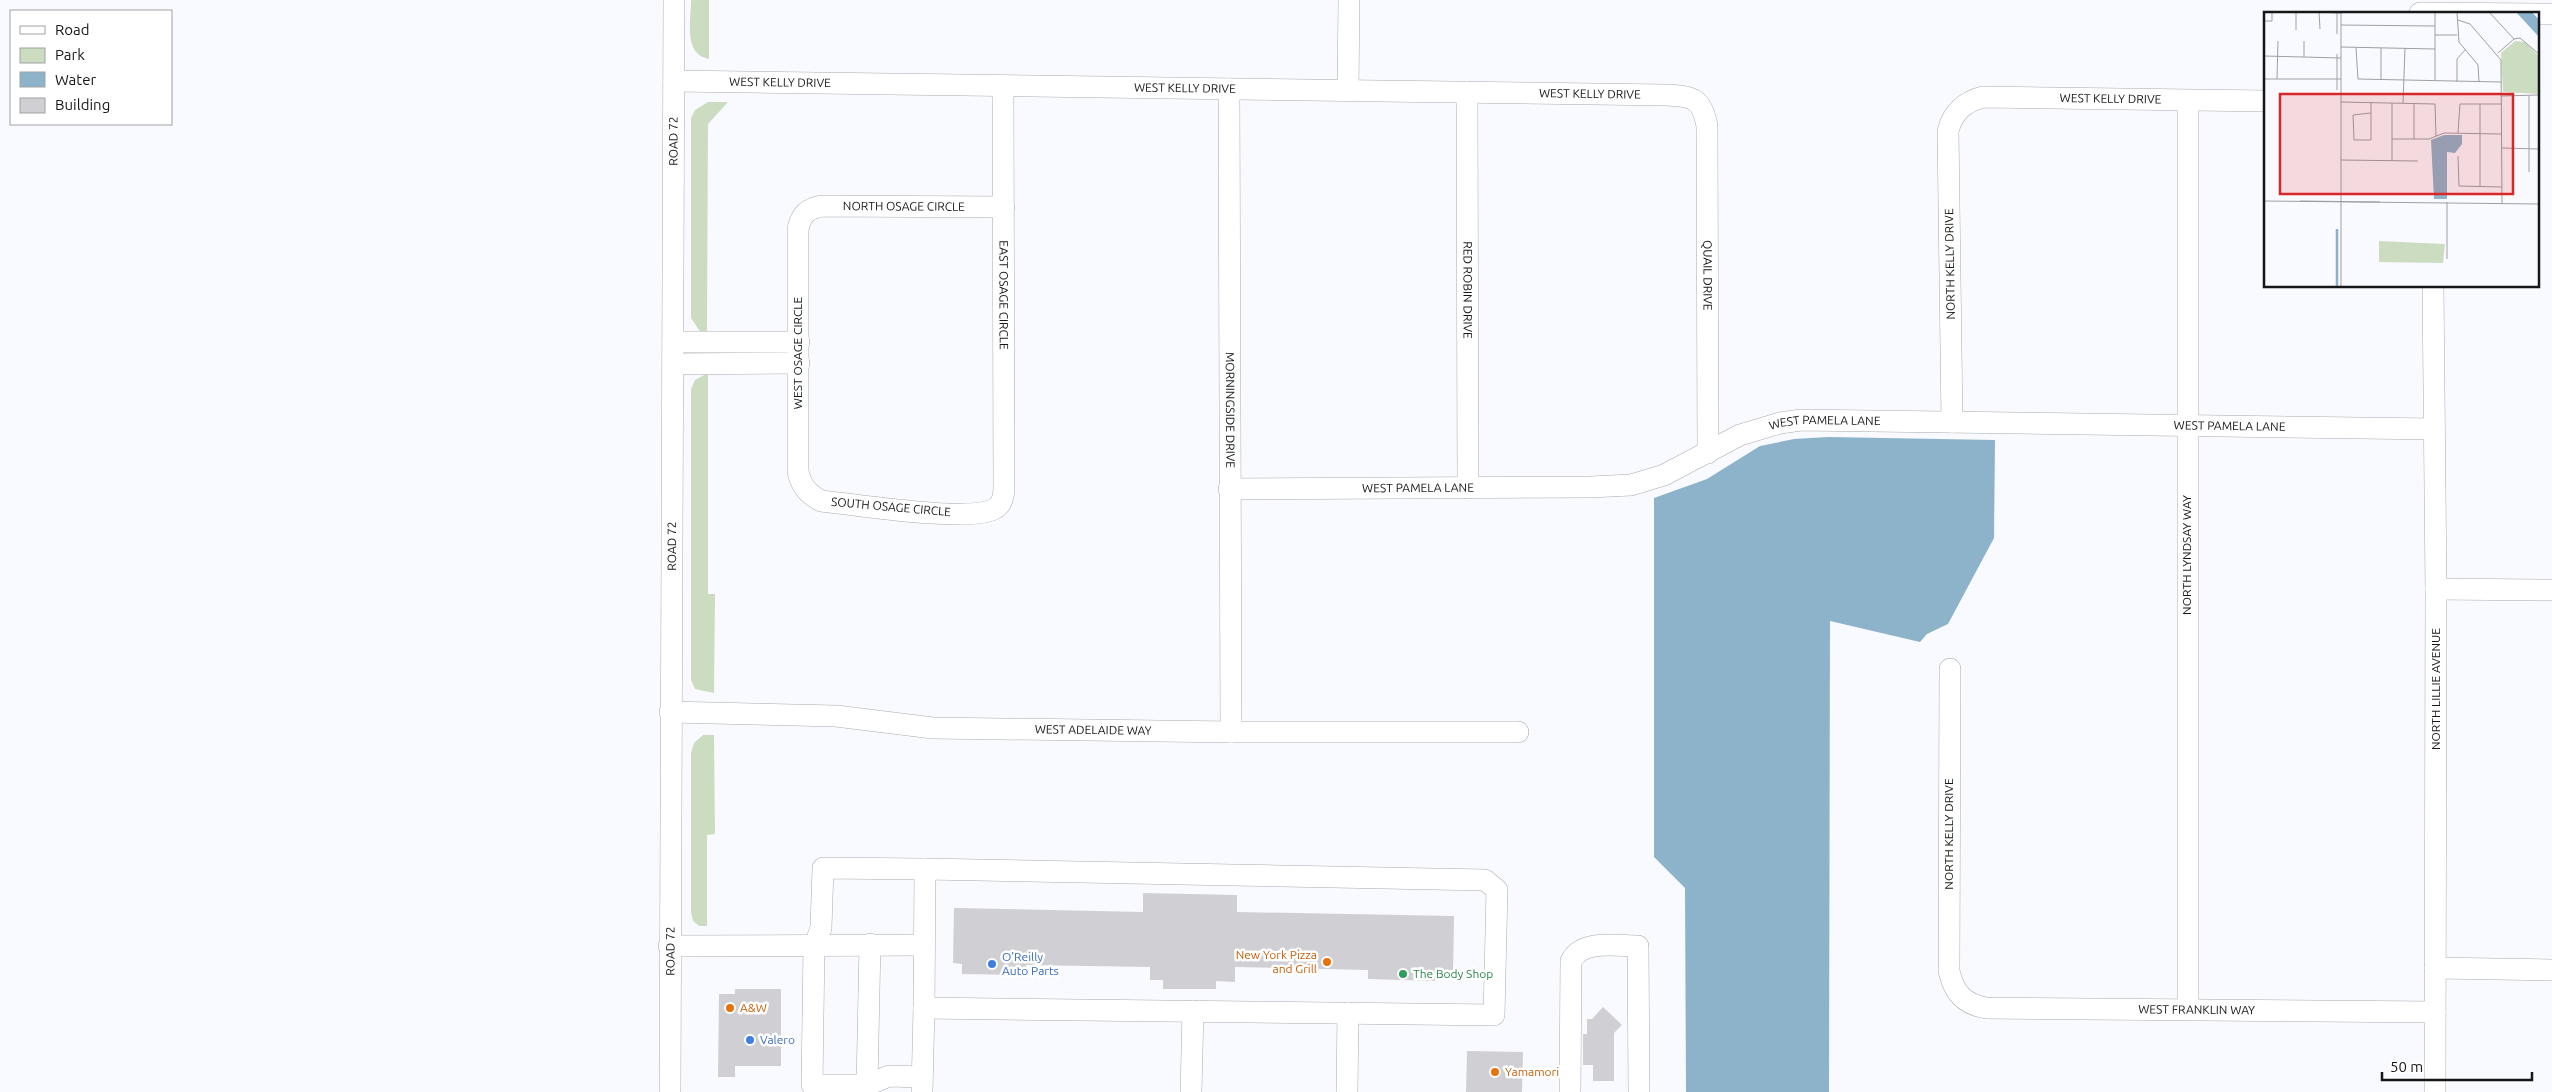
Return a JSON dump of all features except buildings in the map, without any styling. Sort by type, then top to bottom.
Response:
[{"type":"street","name":"ROAD 72","points":[[670,1092],[669,946],[674,0]]},
{"type":"street","points":[[1348,89],[1349,0]]},
{"type":"street","points":[[2419,9],[2499,12]]},
{"type":"street","name":"WEST KELLY DRIVE","points":[[674,81],[1682,95],[1696,100]]},
{"type":"street","name":"EAST OSAGE CIRCLE","points":[[1002,503],[1004,490],[1003,86]]},
{"type":"street","name":"MORNINGSIDE DRIVE","points":[[1229,89],[1231,732]]},
{"type":"street","name":"RED ROBIN DRIVE","points":[[1468,92],[1468,488]]},
{"type":"street","name":"WEST KELLY DRIVE","points":[[1958,110],[1970,101],[1984,97],[2188,102],[2264,101]]},
{"type":"street","name":"QUAIL DRIVE","points":[[1696,100],[1704,110],[1707,126],[1708,453]]},
{"type":"street","name":"NORTH LYNDSAY WAY","points":[[2188,102],[2188,1009]]},
{"type":"street","name":"NORTH KELLY DRIVE","points":[[1952,422],[1948,131],[1951,120],[1958,110]]},
{"type":"street","name":"NORTH OSAGE CIRCLE","points":[[806,211],[822,206],[1004,207]]},
{"type":"street","name":"WEST OSAGE CIRCLE","points":[[806,211],[800,220],[798,229],[798,472],[802,485],[809,494]]},
{"type":"street","name":"NORTH LILLIE AVENUE","points":[[2433,288],[2436,589],[2435,1092]]},
{"type":"street","points":[[673,342],[799,342]]},
{"type":"street","points":[[673,364],[799,363]]},
{"type":"street","name":"WEST PAMELA LANE","points":[[1229,489],[1590,487],[1631,485],[1664,475],[1740,435],[1773,425],[1801,420],[2434,429]]},
{"type":"street","name":"SOUTH OSAGE CIRCLE","points":[[809,494],[821,501],[932,513],[983,514],[995,509],[1002,503]]},
{"type":"street","points":[[2436,589],[2552,590]]},
{"type":"street","name":"NORTH KELLY DRIVE","points":[[1950,669],[1949,971],[1952,984],[1960,997]]},
{"type":"street","name":"WEST ADELAIDE WAY","points":[[670,712],[836,716],[933,728],[1231,732],[1518,732]]},
{"type":"street","points":[[924,869],[922,1085],[889,1076],[868,1086],[812,1085],[814,947],[821,928],[823,868],[924,869],[1486,880],[1496,890],[1494,1015],[924,1008]]},
{"type":"street","points":[[669,946],[814,947],[870,944],[924,945]]},
{"type":"street","points":[[868,1086],[870,944]]},
{"type":"street","points":[[1570,1092],[1570,961],[1578,952],[1589,947],[1638,946],[1639,1092]]},
{"type":"street","points":[[2435,968],[2552,970]]},
{"type":"street","name":"WEST FRANKLIN WAY","points":[[1960,997],[1972,1005],[1986,1008],[2435,1012]]},
{"type":"street","points":[[1191,1092],[1193,1011]]},
{"type":"street","points":[[1347,1092],[1348,1013]]},
{"type":"green space","points":[[691,0],[709,0],[709,59],[695,51],[692,44],[690,36]]},
{"type":"green space","points":[[708,102],[728,102],[708,124],[707,334],[701,333],[691,318],[691,118],[695,110]]},
{"type":"green space","points":[[708,373],[708,594],[715,594],[714,693],[695,689],[691,680],[691,389],[695,380]]},
{"type":"green space","points":[[703,735],[714,735],[715,834],[707,835],[707,926],[699,926],[693,921],[691,912],[691,753],[694,743]]},
{"type":"water","points":[[1828,437],[1995,440],[1994,538],[1948,624],[1927,634],[1920,642],[1830,621],[1829,1092],[1686,1092],[1685,888],[1654,857],[1654,498],[1707,479],[1760,446],[1794,439]]},
{"type":"place","name":"New York Pizza and Grill","points":[[1327,962]]},
{"type":"place","name":"O'Reilly Auto Parts","points":[[992,964]]},
{"type":"place","name":"The Body Shop","points":[[1403,974]]},
{"type":"place","name":"A&W","points":[[730,1008]]},
{"type":"place","name":"Valero","points":[[750,1040]]},
{"type":"place","name":"Yamamori","points":[[1495,1072]]}]
